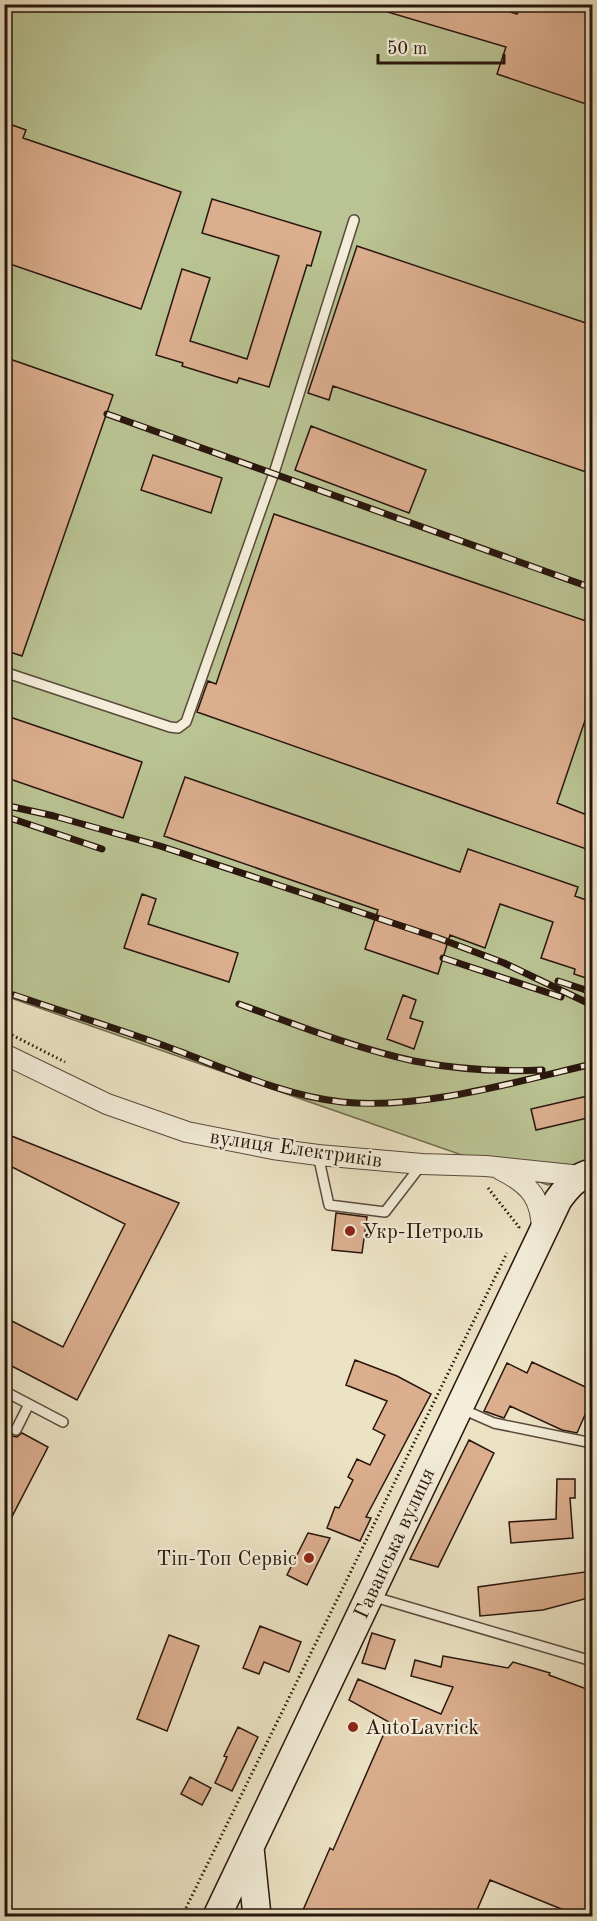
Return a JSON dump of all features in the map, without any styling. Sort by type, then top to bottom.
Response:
[{"type":"street","name":"вулиця Електриків","points":[[4,1054],[108,1104],[187,1132],[273,1149],[318,1155],[587,1175]]},
{"type":"street","name":"вулиця Електриків","points":[[496,1167],[521,1181],[532,1193],[540,1210],[542,1233]]},
{"type":"street","name":"Гаванська вулиця","points":[[217,1917],[558,1200],[566,1189],[587,1175]]},
{"type":"street","points":[[250,1848],[258,1917]]},
{"type":"lane","points":[[4,672],[170,727],[178,728],[186,722],[274,473],[354,220]]},
{"type":"lane","points":[[318,1155],[329,1205],[385,1212],[422,1164]]},
{"type":"lane","points":[[4,1391],[63,1422]]},
{"type":"lane","points":[[16,1430],[29,1404]]},
{"type":"lane","points":[[458,1407],[494,1424],[592,1443]]},
{"type":"lane","points":[[369,1596],[592,1661]]},
{"type":"path","points":[[4,1031],[73,1066]]},
{"type":"path","points":[[488,1188],[519,1227],[514,1238]]},
{"type":"path","points":[[182,1917],[509,1249]]},
{"type":"green space","points":[[5,5],[592,5],[592,1172],[548,1185],[5,996]]},
{"type":"building","points":[[374,4],[486,4],[517,14],[521,4],[592,4],[592,106],[497,74],[506,47],[374,8]]},
{"type":"building","points":[[4,122],[26,130],[23,138],[181,192],[141,309],[4,262]]},
{"type":"building","points":[[212,199],[321,232],[311,266],[307,265],[269,387],[239,378],[237,383],[182,366],[183,363],[156,355],[182,269],[210,278],[190,341],[247,359],[279,256],[202,233]]},
{"type":"building","points":[[357,246],[592,325],[592,474],[333,386],[329,400],[308,393]]},
{"type":"building","points":[[4,357],[113,395],[22,656],[4,650]]},
{"type":"building","points":[[311,426],[426,470],[409,513],[295,470]]},
{"type":"building","points":[[153,455],[222,478],[211,513],[141,490]]},
{"type":"building","points":[[274,514],[592,623],[592,700],[557,803],[592,817],[592,851],[197,712],[208,681],[216,684]]},
{"type":"building","points":[[4,715],[142,762],[123,818],[4,777]]},
{"type":"building","points":[[185,777],[460,872],[468,849],[578,887],[575,896],[592,902],[592,980],[574,974],[575,969],[541,958],[553,922],[500,904],[485,948],[450,935],[438,974],[365,949],[378,910],[164,836]]},
{"type":"building","points":[[142,894],[156,899],[148,924],[238,953],[229,982],[124,948]]},
{"type":"building","points":[[403,995],[416,1000],[410,1018],[423,1022],[414,1049],[387,1039]]},
{"type":"building","points":[[592,1095],[592,1117],[536,1130],[531,1109]]},
{"type":"building","points":[[4,1133],[179,1203],[77,1400],[4,1362],[4,1317],[63,1347],[125,1224],[4,1163]]},
{"type":"building","name":"Укр-Петроль","points":[[336,1213],[367,1217],[362,1253],[332,1250]]},
{"type":"building","points":[[355,1360],[397,1376],[431,1394],[366,1517],[371,1518],[360,1541],[327,1528],[335,1507],[339,1508],[353,1480],[348,1477],[357,1459],[370,1465],[385,1435],[373,1429],[387,1401],[346,1385]]},
{"type":"building","points":[[532,1362],[592,1390],[592,1399],[577,1433],[562,1430],[510,1406],[504,1418],[484,1411],[507,1363],[527,1373]]},
{"type":"building","points":[[4,1424],[10,1427],[9,1431],[12,1436],[17,1437],[22,1433],[48,1447],[4,1532]]},
{"type":"building","points":[[469,1440],[494,1453],[438,1567],[410,1559]]},
{"type":"building","points":[[557,1479],[575,1479],[575,1498],[570,1498],[573,1538],[511,1543],[509,1522],[556,1519]]},
{"type":"building","points":[[308,1533],[330,1538],[307,1585],[287,1575]]},
{"type":"building","points":[[592,1571],[592,1597],[543,1610],[480,1616],[478,1587]]},
{"type":"building","points":[[260,1626],[301,1642],[289,1672],[264,1662],[259,1674],[243,1668]]},
{"type":"building","points":[[372,1633],[395,1640],[385,1669],[362,1663]]},
{"type":"building","points":[[169,1635],[199,1646],[167,1731],[137,1719]]},
{"type":"building","points":[[443,1656],[508,1668],[513,1662],[550,1673],[549,1675],[592,1691],[592,1917],[581,1917],[490,1880],[474,1917],[300,1917],[330,1848],[333,1850],[389,1722],[349,1700],[358,1679],[441,1714],[453,1687],[411,1676],[415,1660],[441,1667]]},
{"type":"building","points":[[238,1727],[258,1737],[232,1791],[215,1783],[227,1757],[224,1756]]},
{"type":"building","points":[[190,1777],[211,1788],[202,1805],[181,1794]]},
{"type":"railway","points":[[107,414],[592,588]]},
{"type":"railway","points":[[4,805],[54,816],[160,846],[438,938],[504,963],[592,1005]]},
{"type":"railway","points":[[4,816],[102,849]]},
{"type":"railway","points":[[443,958],[561,997]]},
{"type":"railway","points":[[558,981],[592,992]]},
{"type":"railway","points":[[14,995],[146,1039],[274,1087],[342,1102],[403,1102],[468,1093],[592,1064]]},
{"type":"railway","points":[[239,1004],[348,1043],[414,1061],[478,1069],[542,1070]]},
{"type":"place","name":"Укр-Петроль","points":[[350,1231]]},
{"type":"place","name":"Тіп-Топ Сервіс","points":[[309,1558]]},
{"type":"place","name":"AutoLavrick","points":[[353,1727]]}]
